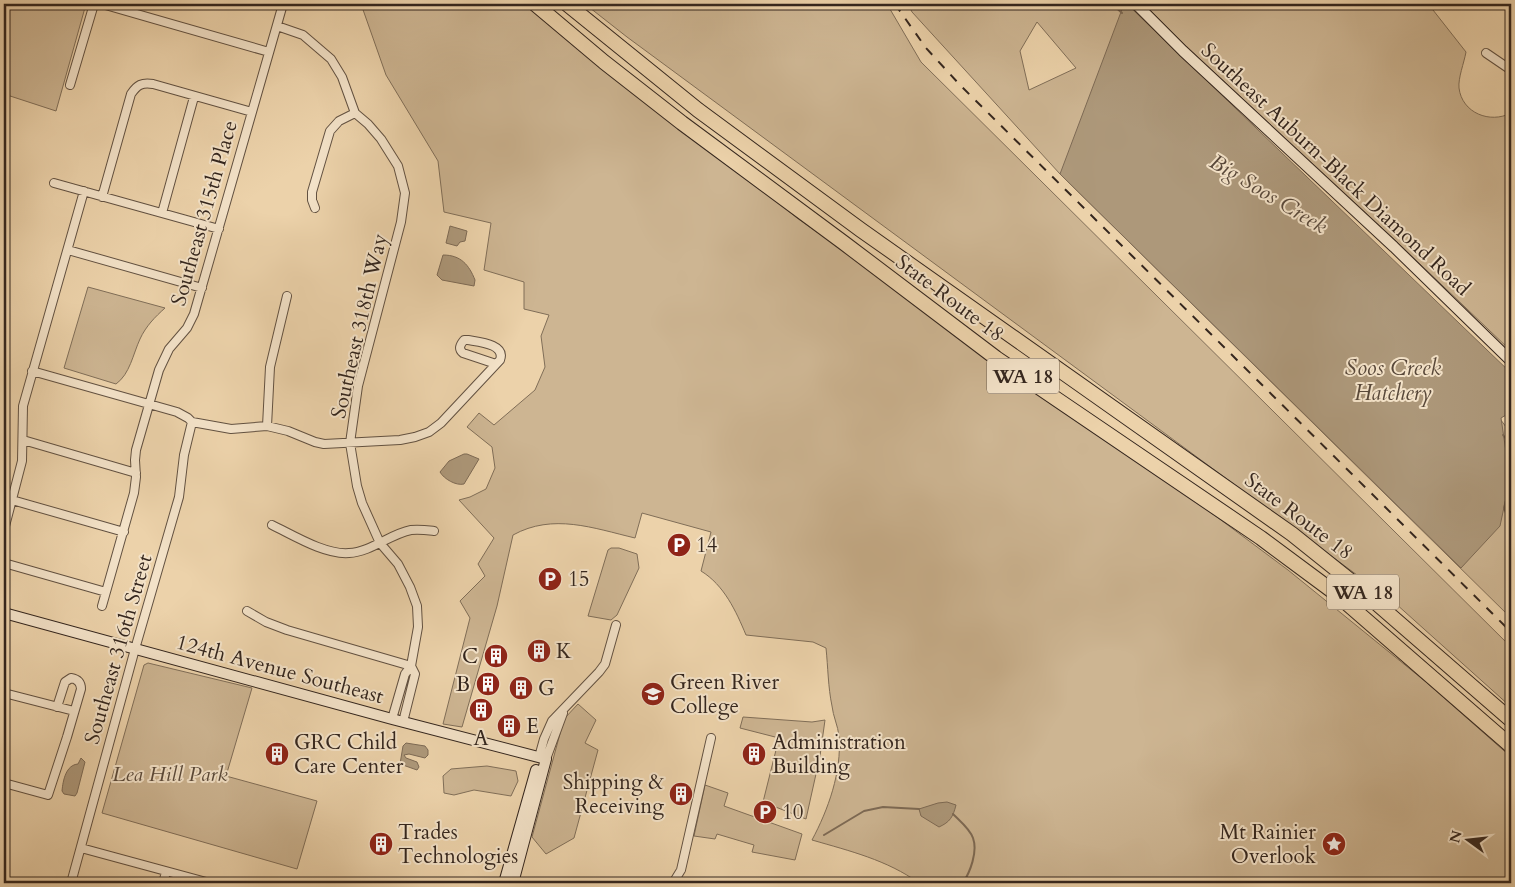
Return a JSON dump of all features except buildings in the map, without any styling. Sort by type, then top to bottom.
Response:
[{"type":"highway","name":"State Route 18","points":[[535,4],[604,62],[682,123],[996,358],[1261,538],[1304,570],[1374,626],[1511,746]]},
{"type":"highway","name":"State Route 18","points":[[567,4],[698,110],[861,230],[1292,534],[1352,582],[1511,720]]},
{"type":"street","points":[[70,85],[94,4]]},
{"type":"street","points":[[102,4],[269,52]]},
{"type":"street","name":"Southeast 315th Place","points":[[102,606],[134,492],[136,450],[149,404],[165,355],[191,321],[283,4]]},
{"type":"street","name":"Southeast Auburn-Black Diamond Road","points":[[1136,4],[1183,51],[1394,247],[1511,361]]},
{"type":"street","points":[[277,26],[303,35],[320,47],[331,58],[355,113],[339,121],[330,131],[312,192],[312,200],[316,208]]},
{"type":"street","points":[[1486,53],[1511,70]]},
{"type":"street","points":[[102,196],[131,94],[136,87],[142,84],[153,84],[252,112]]},
{"type":"street","points":[[162,213],[194,97]]},
{"type":"street","name":"Southeast 318th Way","points":[[355,113],[368,124],[392,155],[398,166],[405,193],[401,222],[358,386],[350,443],[362,504],[380,543],[398,564],[417,606],[418,627],[411,666],[415,674],[397,721]]},
{"type":"street","points":[[54,183],[218,229]]},
{"type":"street","points":[[4,530],[22,461],[23,406],[84,191]]},
{"type":"street","points":[[68,250],[202,288]]},
{"type":"street","points":[[267,426],[270,367],[287,296]]},
{"type":"street","points":[[32,371],[149,404],[183,415],[192,422],[231,429],[267,426],[288,431],[319,443],[350,443],[407,439],[429,432],[448,416],[496,364],[502,356],[502,353],[496,347],[464,340],[460,345],[460,349],[464,353],[496,364]]},
{"type":"street","name":"Southeast 316th Street","points":[[71,883],[179,497],[184,454],[192,422]]},
{"type":"street","points":[[23,440],[136,473]]},
{"type":"street","points":[[12,500],[124,532]]},
{"type":"street","points":[[272,525],[322,548],[339,553],[353,553],[409,531],[420,529],[434,531]]},
{"type":"street","points":[[4,563],[106,592]]},
{"type":"street","points":[[247,611],[266,622],[287,630],[411,666]]},
{"type":"street","name":"124th Avenue Southeast","points":[[4,614],[397,721],[543,758]]},
{"type":"street","points":[[504,883],[543,758],[564,708],[605,664],[616,625]]},
{"type":"street","points":[[4,783],[48,795],[81,689],[80,682],[71,678],[65,682],[57,707]]},
{"type":"street","points":[[4,693],[74,712]]},
{"type":"street","points":[[673,883],[681,870],[711,738]]},
{"type":"street","points":[[513,883],[543,758]]},
{"type":"street","points":[[81,848],[210,883]]},
{"type":"street","points":[[163,883],[166,872]]},
{"type":"green space","points":[[4,4],[86,4],[56,111],[4,94]]},
{"type":"green space","points":[[361,4],[538,4],[797,218],[1150,467],[1288,570],[1426,682],[1511,757],[1511,883],[919,883],[881,862],[812,840],[833,790],[839,750],[838,732],[830,692],[826,648],[813,642],[746,635],[723,591],[701,571],[711,532],[642,513],[635,538],[573,524],[543,525],[528,528],[513,535],[497,606],[462,727],[443,724],[470,618],[460,601],[485,576],[478,564],[494,538],[459,500],[486,489],[495,468],[492,447],[467,427],[479,413],[494,425],[535,390],[545,367],[541,336],[549,315],[524,309],[524,282],[484,270],[491,223],[444,212],[438,161],[386,75]]},
{"type":"green space","points":[[585,4],[887,4],[921,62],[1511,647],[1511,707],[1395,603],[627,37]]},
{"type":"green space","name":"Soos Creek Hatchery","points":[[908,4],[1130,4],[1180,55],[1140,104],[1478,389],[1509,431],[1511,436],[1511,618],[1060,174],[912,12]],"holes":[[[1037,22],[1076,68],[1029,90],[1020,51]]]},
{"type":"green space","points":[[1144,4],[1438,4],[1433,10],[1466,52],[1459,84],[1461,97],[1465,104],[1471,110],[1486,117],[1503,116],[1511,113],[1511,351],[1187,47]]},
{"type":"green space","points":[[88,287],[165,308],[145,330],[125,375],[116,384],[64,368]]},
{"type":"green space","points":[[619,548],[637,554],[639,568],[617,615],[611,620],[588,616],[608,550]]},
{"type":"green space","name":"Lea Hill Park","points":[[148,663],[252,688],[226,776],[317,801],[297,869],[102,813],[144,665]]},
{"type":"green space","points":[[578,704],[596,720],[585,743],[598,750],[574,838],[546,854],[532,837],[564,719]]},
{"type":"green space","points":[[743,717],[812,722],[825,720],[820,756],[806,819],[763,802],[779,738],[740,728]]},
{"type":"green space","points":[[487,766],[516,771],[518,781],[511,796],[474,790],[454,795],[444,793],[443,776],[451,769]]},
{"type":"green space","points":[[705,785],[728,793],[724,806],[802,834],[795,860],[752,852],[754,845],[717,834],[715,839],[694,836]]},
{"type":"water","name":"Soos Creek Hatchery","points":[[1124,4],[1127,4],[1511,373],[1511,412],[1501,418],[1510,479],[1500,526],[1461,568],[1060,174]]},
{"type":"water","points":[[450,226],[467,231],[465,241],[460,242],[457,246],[446,243]]},
{"type":"water","points":[[443,255],[455,257],[467,265],[475,280],[474,286],[442,280],[437,275]]},
{"type":"water","points":[[464,454],[479,459],[464,484],[457,484],[447,479],[440,472],[449,461]]},
{"type":"water","points":[[406,743],[425,746],[428,750],[428,755],[425,758],[409,754],[404,755],[406,758],[417,762],[419,767],[417,770],[400,764],[403,746]]},
{"type":"water","points":[[81,758],[85,762],[77,793],[75,796],[64,794],[62,791],[66,774],[71,767],[78,764]]},
{"type":"water","points":[[947,802],[956,805],[954,813],[943,825],[939,827],[921,816],[919,809]]},
{"type":"waterway","name":"Big Soos Creek","points":[[1112,4],[1122,13]]},
{"type":"waterway","name":"Big Soos Creek","points":[[1503,435],[1506,439],[1511,477]]},
{"type":"waterway","name":"Big Soos Creek","points":[[1511,482],[1504,508],[1511,526]]},
{"type":"waterway","points":[[824,835],[864,811],[883,807],[919,809]]},
{"type":"waterway","points":[[953,814],[970,831],[975,849],[963,883]]},
{"type":"railway","points":[[895,4],[926,48],[960,85],[1511,632]]},
{"type":"place","name":"14","points":[[679,545]]},
{"type":"place","name":"15","points":[[550,579]]},
{"type":"place","name":"K","points":[[539,651]]},
{"type":"place","name":"C","points":[[496,656]]},
{"type":"place","name":"B","points":[[488,684]]},
{"type":"place","name":"G","points":[[521,688]]},
{"type":"place","name":"Green River College","points":[[653,694]]},
{"type":"place","name":"A","points":[[481,710]]},
{"type":"place","name":"E","points":[[509,726]]},
{"type":"place","name":"GRC Child Care Center","points":[[277,754]]},
{"type":"place","name":"Administration Building","points":[[754,754]]},
{"type":"place","name":"Shipping & Receiving","points":[[681,794]]},
{"type":"place","name":"10","points":[[765,812]]},
{"type":"place","name":"Trades Technologies","points":[[381,844]]},
{"type":"place","name":"Mt Rainier Overlook","points":[[1334,844]]}]
